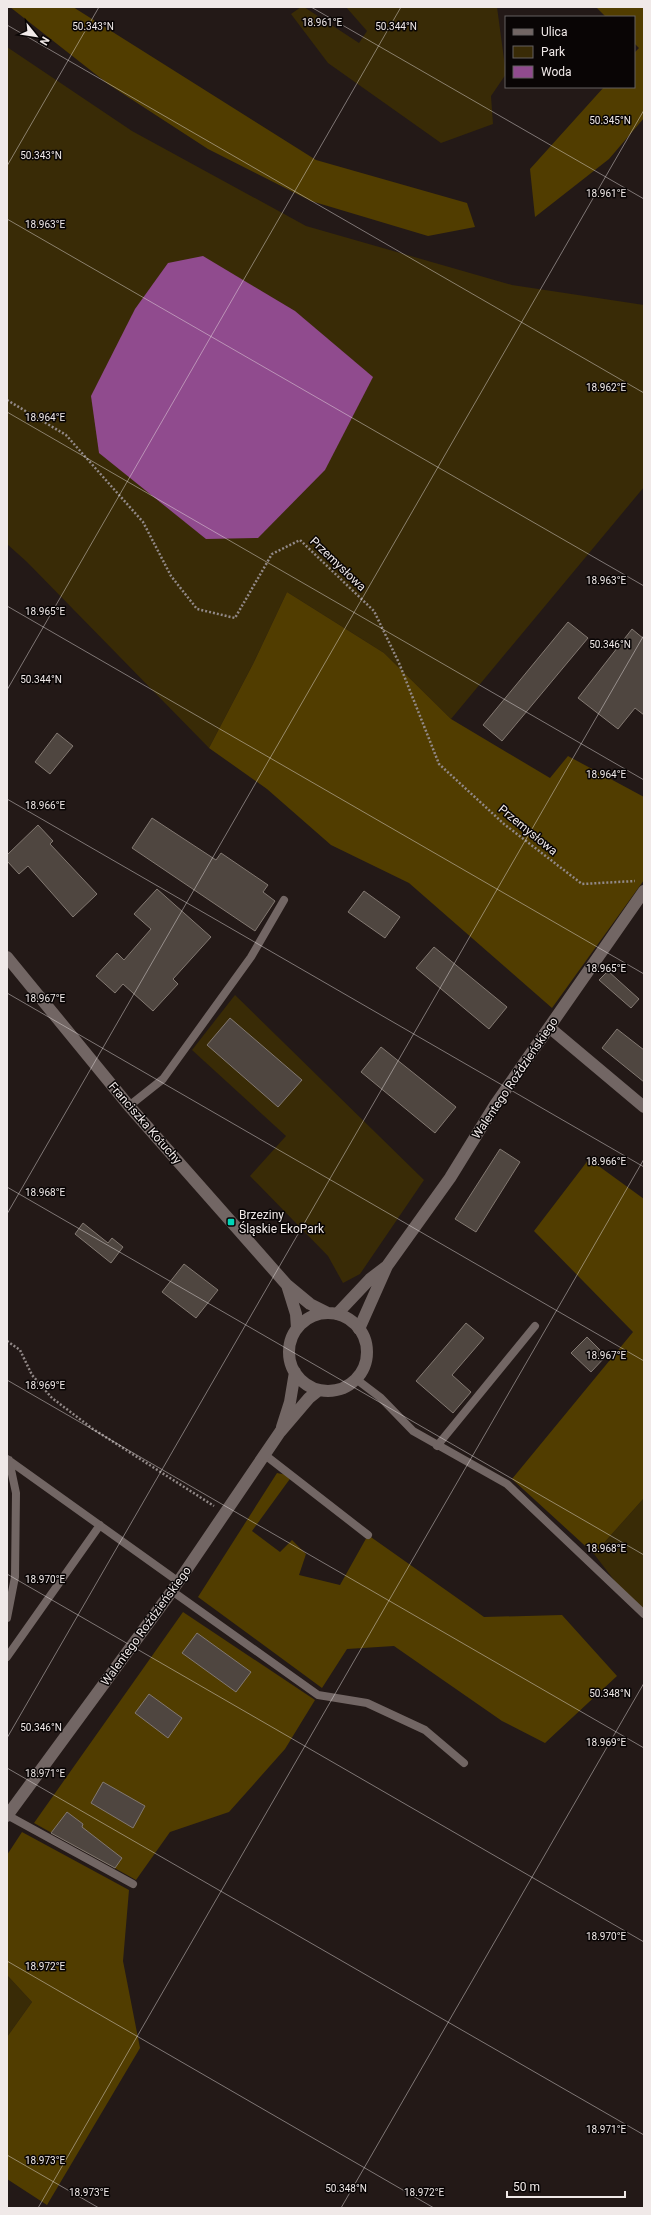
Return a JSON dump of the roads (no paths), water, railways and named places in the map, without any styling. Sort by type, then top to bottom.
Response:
[{"type":"street","name":"Walentego Roździeńskiego","points":[[359,1328],[387,1266],[450,1178],[495,1105],[644,891]]},
{"type":"street","name":"Franciszka Kotuchy","points":[[7,957],[129,1106],[287,1285],[310,1304],[333,1314]]},
{"type":"street","points":[[550,1028],[644,1107]]},
{"type":"street","name":"Walentego Roździeńskiego","points":[[333,1314],[370,1279],[387,1266]]},
{"type":"street","name":"Franciszka Kotuchy","points":[[287,1285],[296,1314],[298,1328]]},
{"type":"street","points":[[333,1314],[346,1317],[359,1328],[364,1338],[366,1360],[356,1379],[339,1390],[319,1390],[303,1382],[295,1372],[290,1361],[289,1350],[292,1338],[298,1328],[306,1320],[317,1315],[333,1314]]},
{"type":"street","name":"Walentego Roździeńskiego","points":[[280,1432],[290,1402],[295,1372]]},
{"type":"street","name":"Walentego Roździeńskiego","points":[[7,1815],[176,1586],[280,1432],[309,1398],[319,1390]]},
{"type":"lane","points":[[129,1106],[163,1079],[251,957],[284,900]]},
{"type":"lane","points":[[437,1446],[535,1326]]},
{"type":"lane","points":[[356,1379],[381,1398],[413,1431],[437,1446],[507,1484],[644,1614]]},
{"type":"lane","points":[[265,1455],[368,1535]]},
{"type":"lane","points":[[8,1460],[100,1525],[176,1586],[318,1695],[367,1703],[425,1730],[464,1763]]},
{"type":"lane","points":[[7,1618],[15,1577],[16,1493],[8,1460]]},
{"type":"lane","points":[[7,1657],[100,1525]]},
{"type":"lane","points":[[7,1815],[133,1884]]},
{"type":"water","points":[[203,256],[295,311],[373,377],[325,470],[258,538],[206,539],[99,453],[91,396],[135,309],[168,263]]},
{"type":"place","name":"Brzeziny Śląskie EkoPark","points":[[231,1222]]}]
